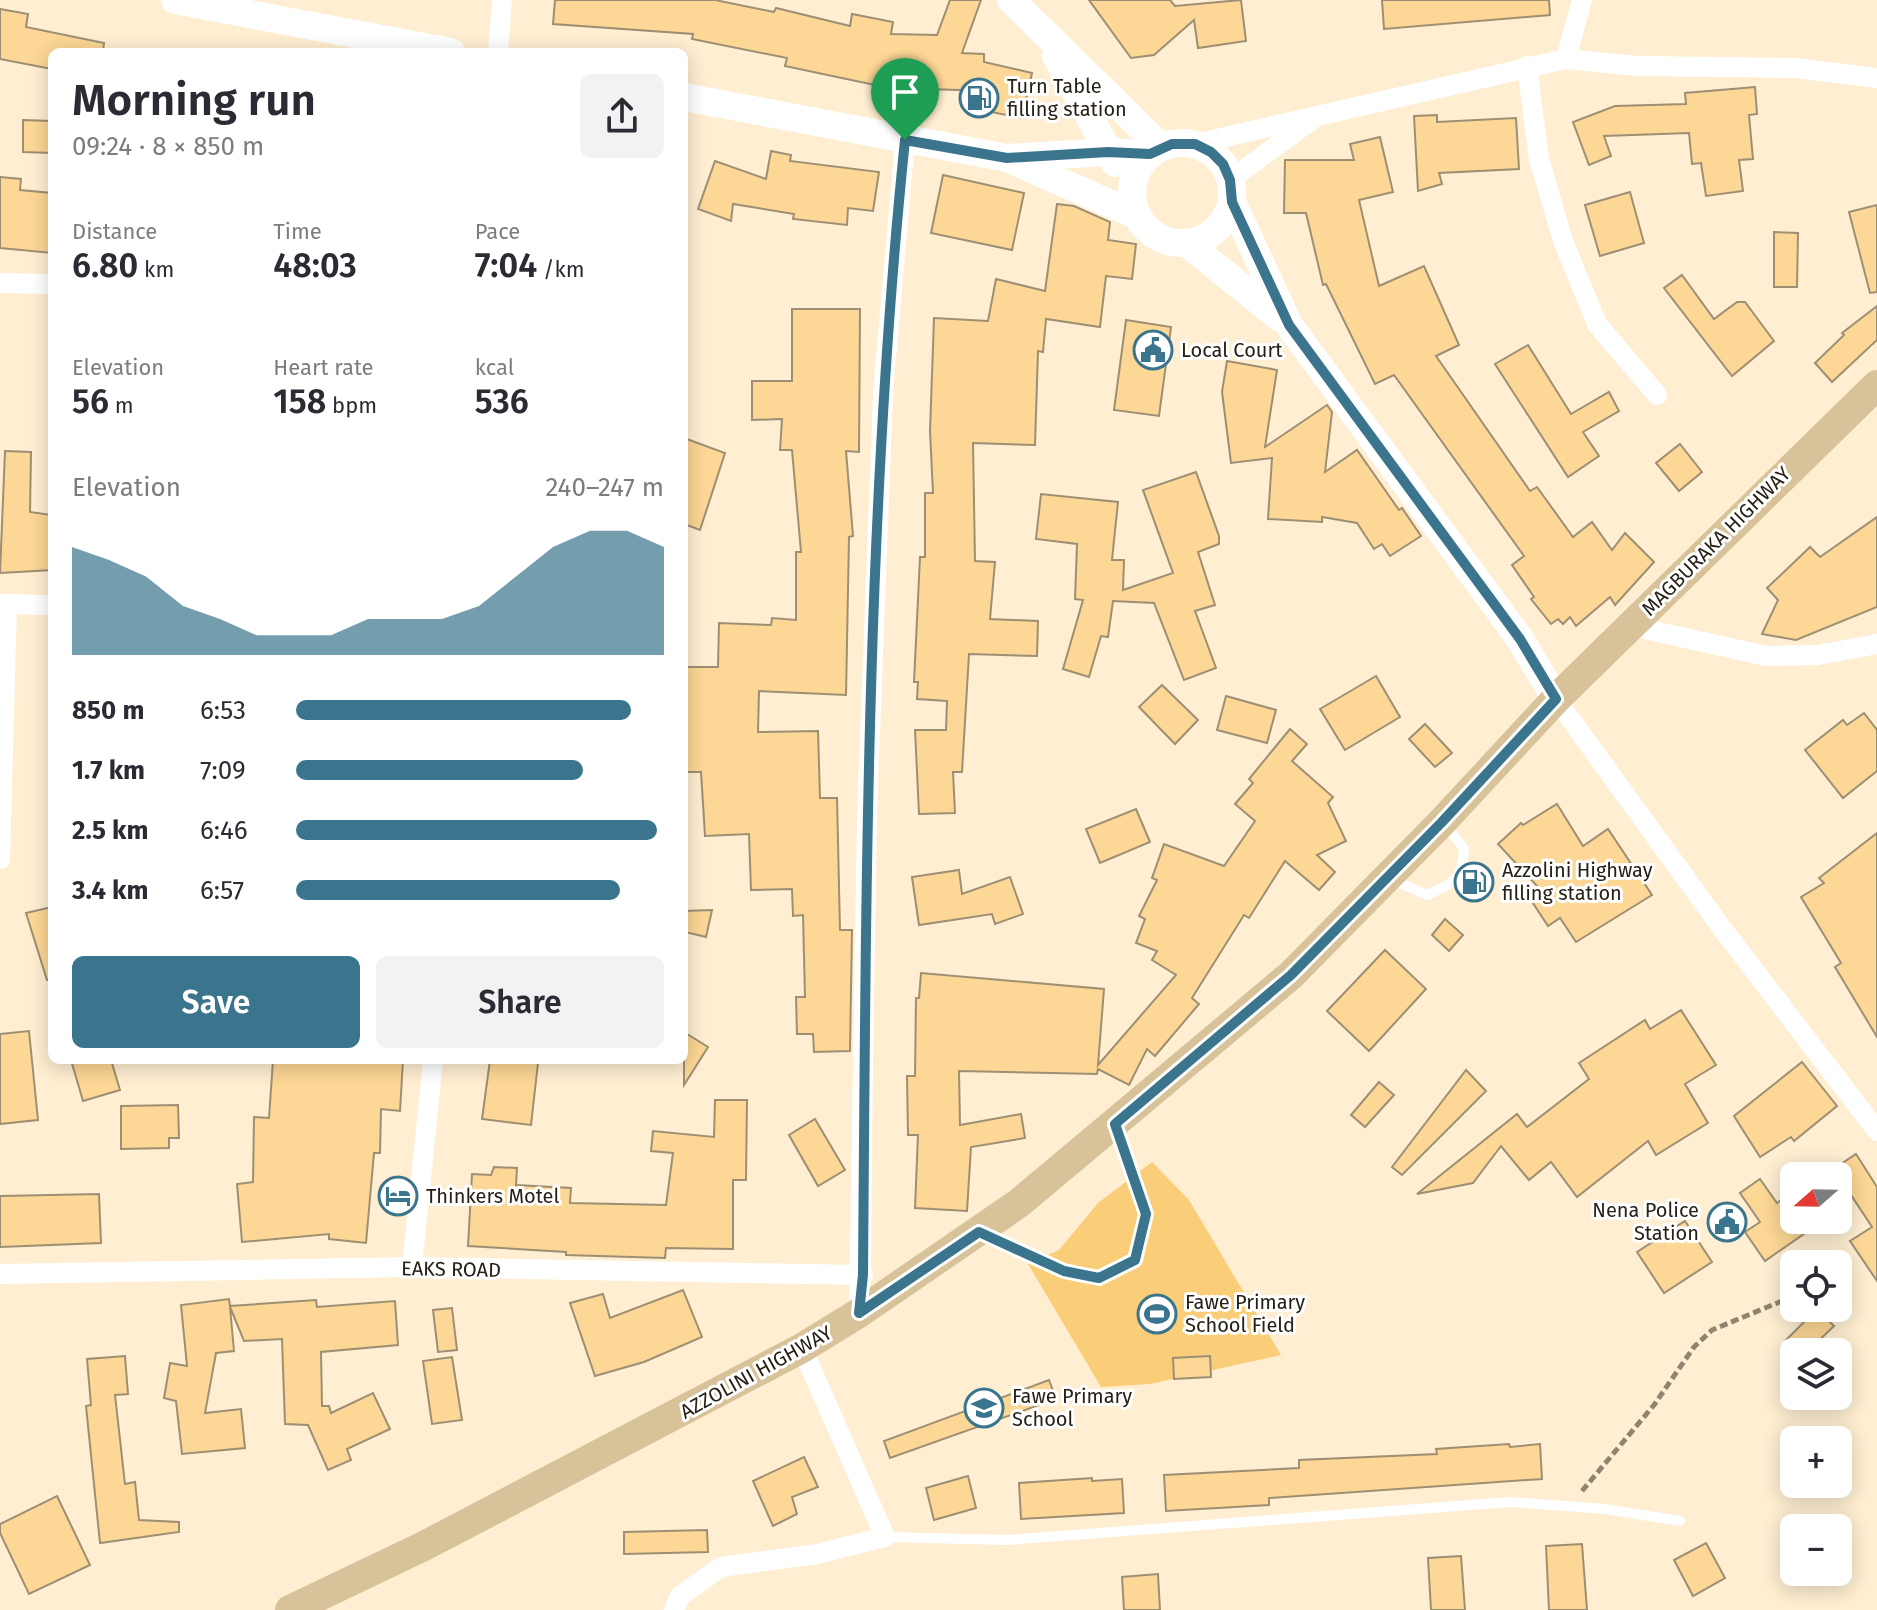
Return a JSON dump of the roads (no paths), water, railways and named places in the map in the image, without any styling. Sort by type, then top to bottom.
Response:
[{"type":"main road","points":[[175,0],[430,48]]},
{"type":"main road","points":[[1011,0],[1155,151]]},
{"type":"main road","points":[[1042,31],[1108,152],[1132,187],[1136,215]]},
{"type":"main road","points":[[688,98],[1007,158],[1155,151],[1195,144],[1217,158],[1289,325],[1520,639],[1556,699]]},
{"type":"main road","points":[[1132,187],[1138,169],[1155,151]]},
{"type":"main road","points":[[1007,158],[1136,215],[1157,238],[1188,244],[1289,325]]},
{"type":"main road","points":[[1188,244],[1217,231],[1231,191]]},
{"type":"main road","name":"MAGBURAKA HIGHWAY","points":[[1556,699],[1877,385]]},
{"type":"main road","name":"AZZOLINI HIGHWAY","points":[[290,1610],[586,1463],[802,1348],[979,1232],[1115,1124],[1291,975],[1442,822],[1556,699]]},
{"type":"street","points":[[498,48],[502,0]]},
{"type":"street","points":[[1566,59],[1582,0]]},
{"type":"street","points":[[1195,144],[1566,59],[1637,66],[1795,68],[1877,78]]},
{"type":"street","points":[[1527,66],[1539,159],[1563,241],[1597,324],[1657,395]]},
{"type":"street","points":[[1231,191],[1319,114]]},
{"type":"street","points":[[859,1313],[863,1275],[867,813],[883,393],[905,140]]},
{"type":"street","points":[[0,283],[48,284]]},
{"type":"street","points":[[0,859],[3,604],[48,605]]},
{"type":"street","points":[[1631,626],[1766,656],[1818,655],[1877,644]]},
{"type":"street","points":[[1556,699],[1721,927],[1877,1131]]},
{"type":"street","points":[[412,1267],[433,1064]]},
{"type":"street","name":"EAKS ROAD","points":[[0,1274],[412,1267],[863,1275]]},
{"type":"street","points":[[674,1610],[680,1596],[721,1567],[817,1554],[885,1537],[802,1348]]},
{"type":"lane","points":[[1388,877],[1427,895],[1454,883],[1463,865],[1464,849],[1442,822]]},
{"type":"lane","points":[[979,1232],[1064,1271],[1099,1278],[1135,1260],[1146,1214],[1115,1124]]},
{"type":"lane","points":[[885,1537],[1007,1540],[1510,1502],[1574,1506],[1680,1521]]},
{"type":"place","name":"Turn Table filling station","points":[[979,98]]},
{"type":"place","name":"Local Court","points":[[1153,350]]},
{"type":"place","name":"Azzolini Highway filling station","points":[[1474,882]]},
{"type":"place","name":"Thinkers Motel","points":[[398,1196]]},
{"type":"place","name":"Nena Police Station","points":[[1727,1222]]},
{"type":"place","name":"Fawe Primary School Field","points":[[1157,1314]]},
{"type":"place","name":"Fawe Primary School","points":[[984,1408]]}]
